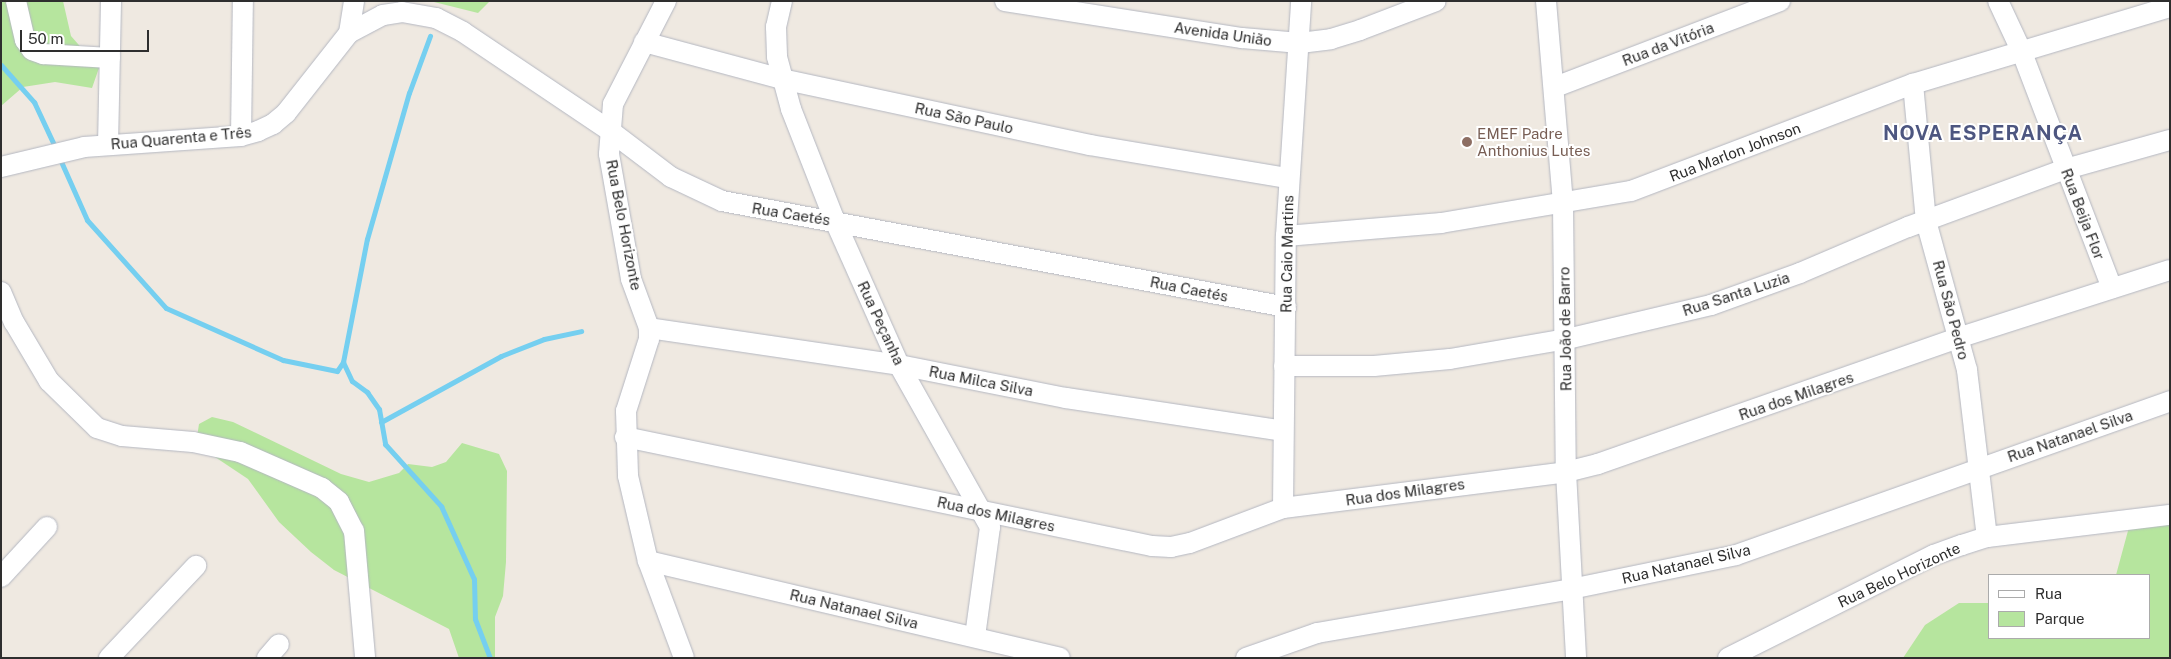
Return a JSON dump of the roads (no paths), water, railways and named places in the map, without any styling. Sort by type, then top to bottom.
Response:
[{"type":"street","points":[[16,1],[25,40],[32,50],[43,54],[110,58]]},
{"type":"street","points":[[108,145],[111,1]]},
{"type":"street","points":[[241,136],[243,1]]},
{"type":"street","points":[[349,33],[354,1]]},
{"type":"street","name":"Rua Belo Horizonte","points":[[666,1],[613,104],[609,130],[612,177],[631,278],[649,328],[649,339],[626,411],[625,437],[636,521],[648,561],[684,658]]},
{"type":"street","name":"Rua Peçanha","points":[[782,1],[775,42],[782,78],[835,221],[899,365],[984,512],[990,527],[990,540],[975,637]]},
{"type":"street","name":"Avenida União","points":[[1005,1],[1242,38],[1300,43],[1331,39],[1436,1]]},
{"type":"street","name":"Rua Caio Martins","points":[[1283,508],[1286,236],[1288,178],[1300,43],[1300,1]]},
{"type":"street","name":"Rua João de Barro","points":[[1546,1],[1555,87],[1563,204],[1567,339],[1566,472],[1570,589],[1576,658]]},
{"type":"street","name":"Rua da Vitória","points":[[1555,87],[1780,1]]},
{"type":"street","name":"Rua Beija Flor","points":[[1998,1],[2021,50],[2112,288]]},
{"type":"street","name":"Rua Marlon Johnson","points":[[1286,236],[1441,223],[1563,204],[1656,182],[1913,84],[2021,50],[2170,7]]},
{"type":"street","name":"Rua Caetés","points":[[349,33],[384,8],[436,18],[501,56],[609,130],[671,177],[697,192],[751,208],[835,221],[1286,307]]},
{"type":"street","name":"Rua Quarenta e Três","points":[[1,167],[56,152],[108,145],[241,136],[273,124],[286,113],[349,33]]},
{"type":"street","name":"Rua São Paulo","points":[[644,42],[782,78],[1090,145],[1288,178]]},
{"type":"street","name":"Rua São Pedro","points":[[1913,84],[1926,221],[1961,337],[1972,393],[1987,537]]},
{"type":"street","name":"Rua Santa Luzia","points":[[1284,366],[1412,363],[1567,339],[1728,299],[1926,221],[2066,169],[2170,140]]},
{"type":"street","name":"Rua dos Milagres","points":[[625,437],[1152,546],[1171,547],[1190,543],[1283,508],[1566,472],[1627,455],[1961,337],[2170,270]]},
{"type":"street","points":[[1,292],[14,322],[49,381],[97,428],[122,436],[201,443],[240,452],[322,488],[339,502],[354,531],[365,658]]},
{"type":"street","name":"Rua Milca Silva","points":[[649,328],[899,365],[1066,398],[1283,431]]},
{"type":"street","name":"Rua Natanael Silva","points":[[1246,658],[1317,632],[1570,589],[1736,555],[1980,466],[2170,402]]},
{"type":"street","name":"Rua Belo Horizonte","points":[[1728,658],[1934,555],[1987,537],[2170,515]]},
{"type":"street","points":[[1,577],[47,527]]},
{"type":"street","name":"Rua Natanael Silva","points":[[648,561],[1060,658]]},
{"type":"street","points":[[109,658],[196,566]]},
{"type":"waterway","points":[[59,157],[87,220],[166,308],[283,360],[337,371],[343,362],[367,239],[409,93],[430,36]]},
{"type":"waterway","points":[[1,65],[34,102],[56,149]]},
{"type":"waterway","points":[[381,422],[501,356],[544,339],[581,331]]},
{"type":"waterway","points":[[343,362],[352,381],[367,392],[379,409],[385,444],[441,506],[474,579],[475,619],[490,658]]},
{"type":"place","name":"EMEF Padre Anthonius Lutes","points":[[1467,142]]},
{"type":"district","name":"NOVA ESPERANÇA","points":[[1983,133]]}]
